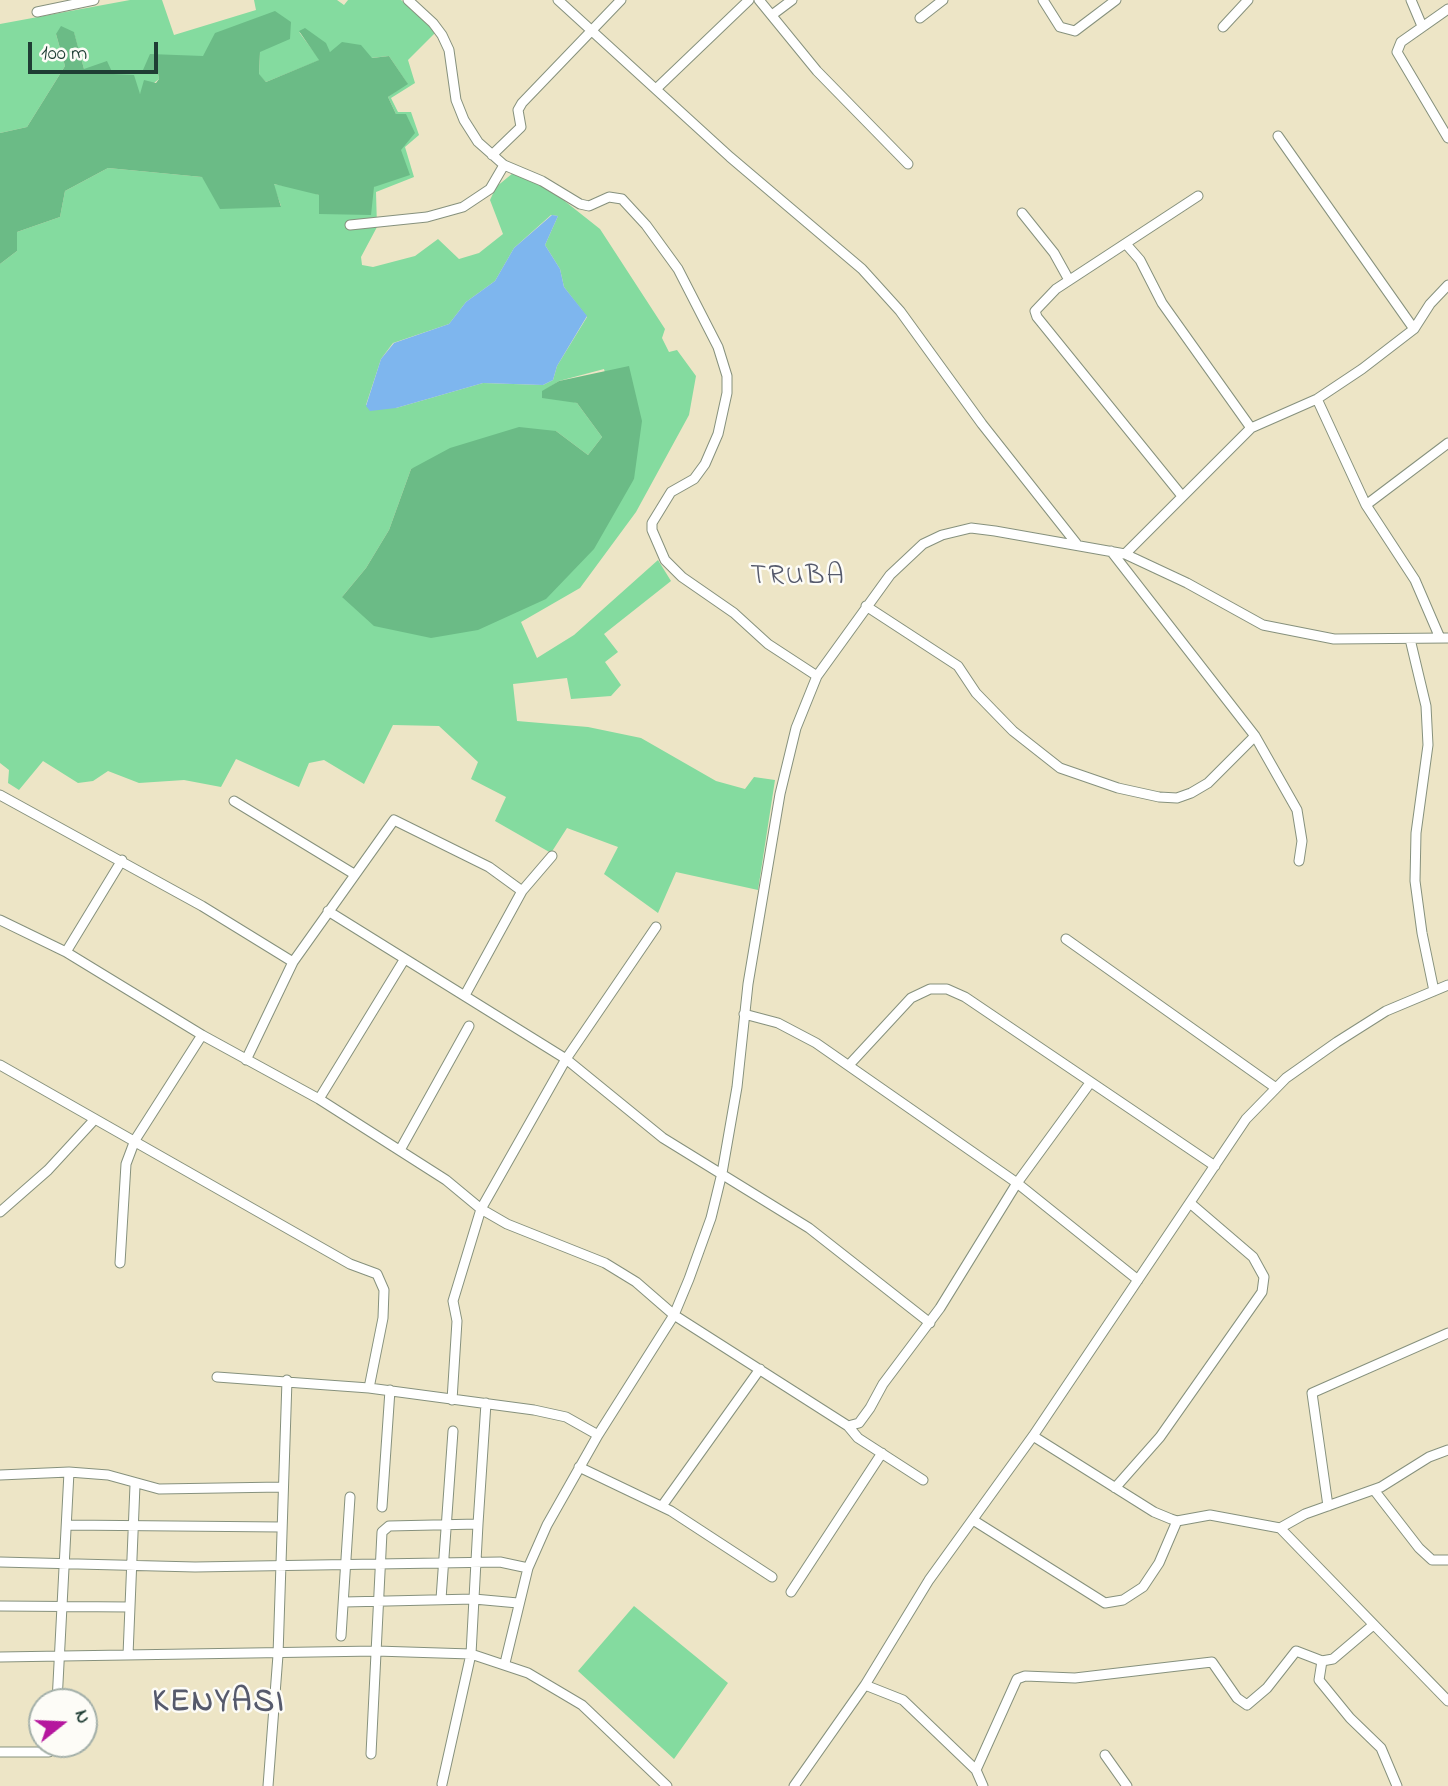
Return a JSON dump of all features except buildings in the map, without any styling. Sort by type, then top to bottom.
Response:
[{"type":"street","points":[[37,12],[94,0]]},
{"type":"street","points":[[408,0],[442,35],[449,50],[456,100],[464,120],[478,142],[504,165],[542,181],[580,204],[589,206],[609,197],[622,199],[646,225],[678,269],[718,346],[727,376],[727,393],[718,433],[705,464],[694,479],[671,492],[652,523],[652,530],[665,560],[682,577],[740,617],[768,644],[817,676]]},
{"type":"street","points":[[558,0],[801,215],[885,294],[1076,543]]},
{"type":"street","points":[[492,155],[521,127],[518,110],[522,103],[621,0]]},
{"type":"street","points":[[656,89],[748,0]]},
{"type":"street","points":[[760,0],[817,71],[908,164]]},
{"type":"street","points":[[772,15],[792,0]]},
{"type":"street","points":[[920,18],[943,0]]},
{"type":"street","points":[[1043,0],[1060,27],[1075,31],[1116,0]]},
{"type":"street","points":[[1223,27],[1248,0]]},
{"type":"street","points":[[1410,0],[1422,26]]},
{"type":"street","points":[[1448,9],[1401,42],[1397,57],[1444,126],[1448,138]]},
{"type":"street","points":[[1278,136],[1414,329]]},
{"type":"street","points":[[350,225],[427,217],[463,207],[489,189],[504,165]]},
{"type":"street","points":[[1182,496],[1037,317],[1035,311],[1044,298],[1069,280],[1198,196]]},
{"type":"street","points":[[1021,213],[1054,253],[1069,280]]},
{"type":"street","points":[[1126,244],[1143,266],[1162,303],[1251,428]]},
{"type":"street","points":[[1125,554],[1251,428],[1317,398],[1414,329],[1448,285]]},
{"type":"street","points":[[505,1663],[517,1603],[528,1568],[547,1525],[598,1435],[674,1315],[711,1218],[737,1087],[744,1014],[786,764],[804,702],[817,676],[866,606],[905,559],[923,544],[971,528],[1076,543],[1125,554],[1187,583],[1263,625],[1335,639],[1444,638],[1415,580],[1366,505],[1317,398]]},
{"type":"street","points":[[1366,505],[1448,443]]},
{"type":"street","points":[[1111,551],[1255,736],[1297,810],[1302,841],[1299,861]]},
{"type":"street","points":[[866,606],[958,666],[976,693],[1013,731],[1060,768],[1118,788],[1159,797],[1177,798],[1191,793],[1208,783],[1255,736]]},
{"type":"street","points":[[1410,639],[1426,706],[1428,745],[1416,833],[1415,881],[1434,990]]},
{"type":"street","points":[[0,795],[122,860],[293,962]]},
{"type":"street","points":[[234,801],[354,874]]},
{"type":"street","points":[[246,1060],[293,962],[390,824],[398,820],[489,867],[522,891]]},
{"type":"street","points":[[466,995],[522,891],[552,856]]},
{"type":"street","points":[[66,952],[122,860]]},
{"type":"street","points":[[328,911],[566,1059],[663,1138],[809,1228],[930,1323]]},
{"type":"street","points":[[0,920],[66,952],[202,1035],[319,1099],[446,1180],[481,1209],[507,1224],[606,1263],[636,1282],[674,1315],[848,1426],[858,1438],[923,1480]]},
{"type":"street","points":[[452,1400],[457,1321],[453,1301],[481,1209],[566,1059],[656,927]]},
{"type":"street","points":[[1066,939],[1276,1088]]},
{"type":"street","points":[[319,1099],[404,960]]},
{"type":"street","points":[[794,1786],[865,1685],[929,1580],[1033,1436],[1246,1119],[1276,1088],[1336,1042],[1386,1011],[1448,985]]},
{"type":"street","points":[[849,1065],[911,998],[930,989],[947,989],[965,997],[1215,1166]]},
{"type":"street","points":[[744,1014],[778,1023],[849,1065],[1017,1184],[1138,1280]]},
{"type":"street","points":[[400,1150],[469,1026]]},
{"type":"street","points":[[120,1262],[126,1164],[135,1140],[202,1035]]},
{"type":"street","points":[[0,1065],[350,1264],[377,1274],[384,1290],[383,1318],[369,1388]]},
{"type":"street","points":[[848,1426],[861,1420],[883,1384],[930,1323],[1017,1184],[1090,1083]]},
{"type":"street","points":[[0,1212],[48,1171],[96,1119]]},
{"type":"street","points":[[1115,1488],[1160,1437],[1262,1292],[1264,1278],[1253,1257],[1190,1203]]},
{"type":"street","points":[[1328,1506],[1312,1393],[1448,1333]]},
{"type":"street","points":[[662,1506],[760,1369]]},
{"type":"street","points":[[217,1377],[287,1380],[486,1403],[566,1416],[598,1435]]},
{"type":"street","points":[[268,1786],[278,1655],[287,1380]]},
{"type":"street","points":[[382,1507],[390,1390]]},
{"type":"street","points":[[442,1784],[471,1654],[486,1403]]},
{"type":"street","points":[[441,1600],[453,1432]]},
{"type":"street","points":[[1033,1436],[1154,1512],[1177,1521],[1210,1515],[1280,1528],[1328,1506],[1374,1490],[1429,1457],[1448,1450]]},
{"type":"street","points":[[791,1592],[881,1453]]},
{"type":"street","points":[[579,1467],[662,1506],[772,1577]]},
{"type":"street","points":[[0,1475],[69,1472],[108,1475],[135,1485],[159,1489],[282,1488]]},
{"type":"street","points":[[58,1688],[69,1472]]},
{"type":"street","points":[[128,1655],[135,1485]]},
{"type":"street","points":[[1374,1490],[1419,1548],[1432,1560],[1447,1563]]},
{"type":"street","points":[[341,1636],[350,1497]]},
{"type":"street","points":[[973,1520],[1105,1603],[1123,1600],[1143,1587],[1159,1563],[1177,1521]]},
{"type":"street","points":[[371,1754],[380,1565],[385,1528],[478,1524]]},
{"type":"street","points":[[66,1525],[281,1527]]},
{"type":"street","points":[[1280,1528],[1372,1626],[1448,1701]]},
{"type":"street","points":[[0,1562],[132,1566],[500,1562],[528,1568]]},
{"type":"street","points":[[344,1602],[474,1599],[517,1603]]},
{"type":"street","points":[[0,1606],[130,1607]]},
{"type":"street","points":[[976,1770],[1017,1679],[1025,1676],[1075,1678],[1212,1662],[1237,1698],[1247,1705],[1267,1688],[1296,1651],[1322,1661],[1343,1653],[1372,1626]]},
{"type":"street","points":[[0,1657],[278,1655],[376,1651],[471,1654],[505,1663],[538,1678],[582,1705],[667,1786]]},
{"type":"street","points":[[1322,1661],[1319,1680],[1350,1718],[1381,1748],[1397,1786]]},
{"type":"street","points":[[865,1685],[903,1700],[976,1770],[983,1786]]},
{"type":"street","points":[[0,1752],[28,1752]]},
{"type":"street","points":[[1105,1755],[1127,1786]]},
{"type":"green space","points":[[130,0],[162,0],[174,35],[256,10],[254,0],[337,0],[344,5],[348,0],[401,0],[423,18],[435,33],[408,60],[415,83],[391,98],[398,112],[411,112],[419,135],[405,147],[414,177],[376,192],[377,227],[361,257],[362,265],[373,267],[415,256],[438,239],[459,259],[479,253],[503,234],[490,200],[496,187],[513,173],[552,191],[600,229],[665,329],[662,338],[669,352],[677,350],[696,376],[689,415],[636,512],[580,588],[521,622],[537,658],[574,635],[658,560],[671,581],[604,634],[618,652],[605,662],[621,685],[611,696],[571,699],[567,678],[513,684],[517,721],[588,727],[641,738],[716,781],[745,789],[754,777],[775,780],[758,890],[676,872],[658,913],[604,874],[618,847],[567,828],[551,853],[495,821],[506,797],[471,779],[478,762],[439,726],[393,725],[364,784],[324,760],[309,763],[299,787],[236,759],[221,787],[184,780],[139,783],[108,771],[93,781],[78,783],[43,761],[19,790],[8,783],[9,770],[0,763],[0,264],[17,251],[17,232],[60,217],[65,191],[108,168],[202,177],[281,206],[273,184],[300,188],[319,195],[319,213],[374,187],[401,150],[396,114],[388,97],[407,83],[389,56],[371,58],[330,52],[299,32],[320,60],[266,82],[259,75],[260,52],[203,56],[158,73],[159,79],[140,94],[112,74],[84,69],[74,33],[56,34],[65,66],[27,127],[0,133],[0,24]],"holes":[[[551,215],[558,216],[545,245],[560,269],[564,287],[587,317],[557,366],[553,380],[543,385],[483,383],[396,408],[366,405],[381,359],[393,343],[449,324],[466,302],[495,281],[514,248]],[[604,369],[634,479],[342,597],[366,568],[389,530],[411,469],[556,431],[588,455],[602,437],[577,403],[542,392],[559,381]]]},
{"type":"green space","points":[[275,11],[291,22],[290,39],[260,52],[259,74],[266,82],[319,60],[299,31],[305,28],[326,43],[330,52],[342,42],[361,45],[372,58],[389,56],[408,84],[388,97],[396,114],[406,114],[415,133],[401,150],[410,175],[374,187],[371,215],[319,214],[319,195],[274,184],[281,207],[220,209],[202,177],[108,168],[65,191],[60,217],[17,232],[17,251],[0,264],[0,133],[27,127],[65,66],[56,34],[61,26],[74,32],[84,69],[107,61],[113,74],[134,75],[140,94],[144,80],[156,83],[159,79],[158,73],[143,70],[150,54],[203,56],[215,33]]},
{"type":"green space","points":[[629,366],[642,421],[634,479],[594,549],[546,599],[478,630],[431,638],[374,626],[342,597],[366,568],[389,530],[411,469],[450,448],[519,427],[556,431],[588,455],[602,437],[577,403],[542,398],[542,391],[559,381]]},
{"type":"green space","points":[[634,1606],[728,1683],[674,1759],[578,1671]]},
{"type":"water","points":[[552,215],[558,216],[545,245],[560,269],[564,287],[587,316],[557,366],[553,380],[543,385],[483,383],[396,408],[370,411],[366,406],[381,359],[394,343],[449,324],[466,302],[495,281],[514,248]]},
{"type":"district","name":"TRUBA","points":[[798,578]]},
{"type":"district","name":"KENYASI","points":[[219,1705]]}]
